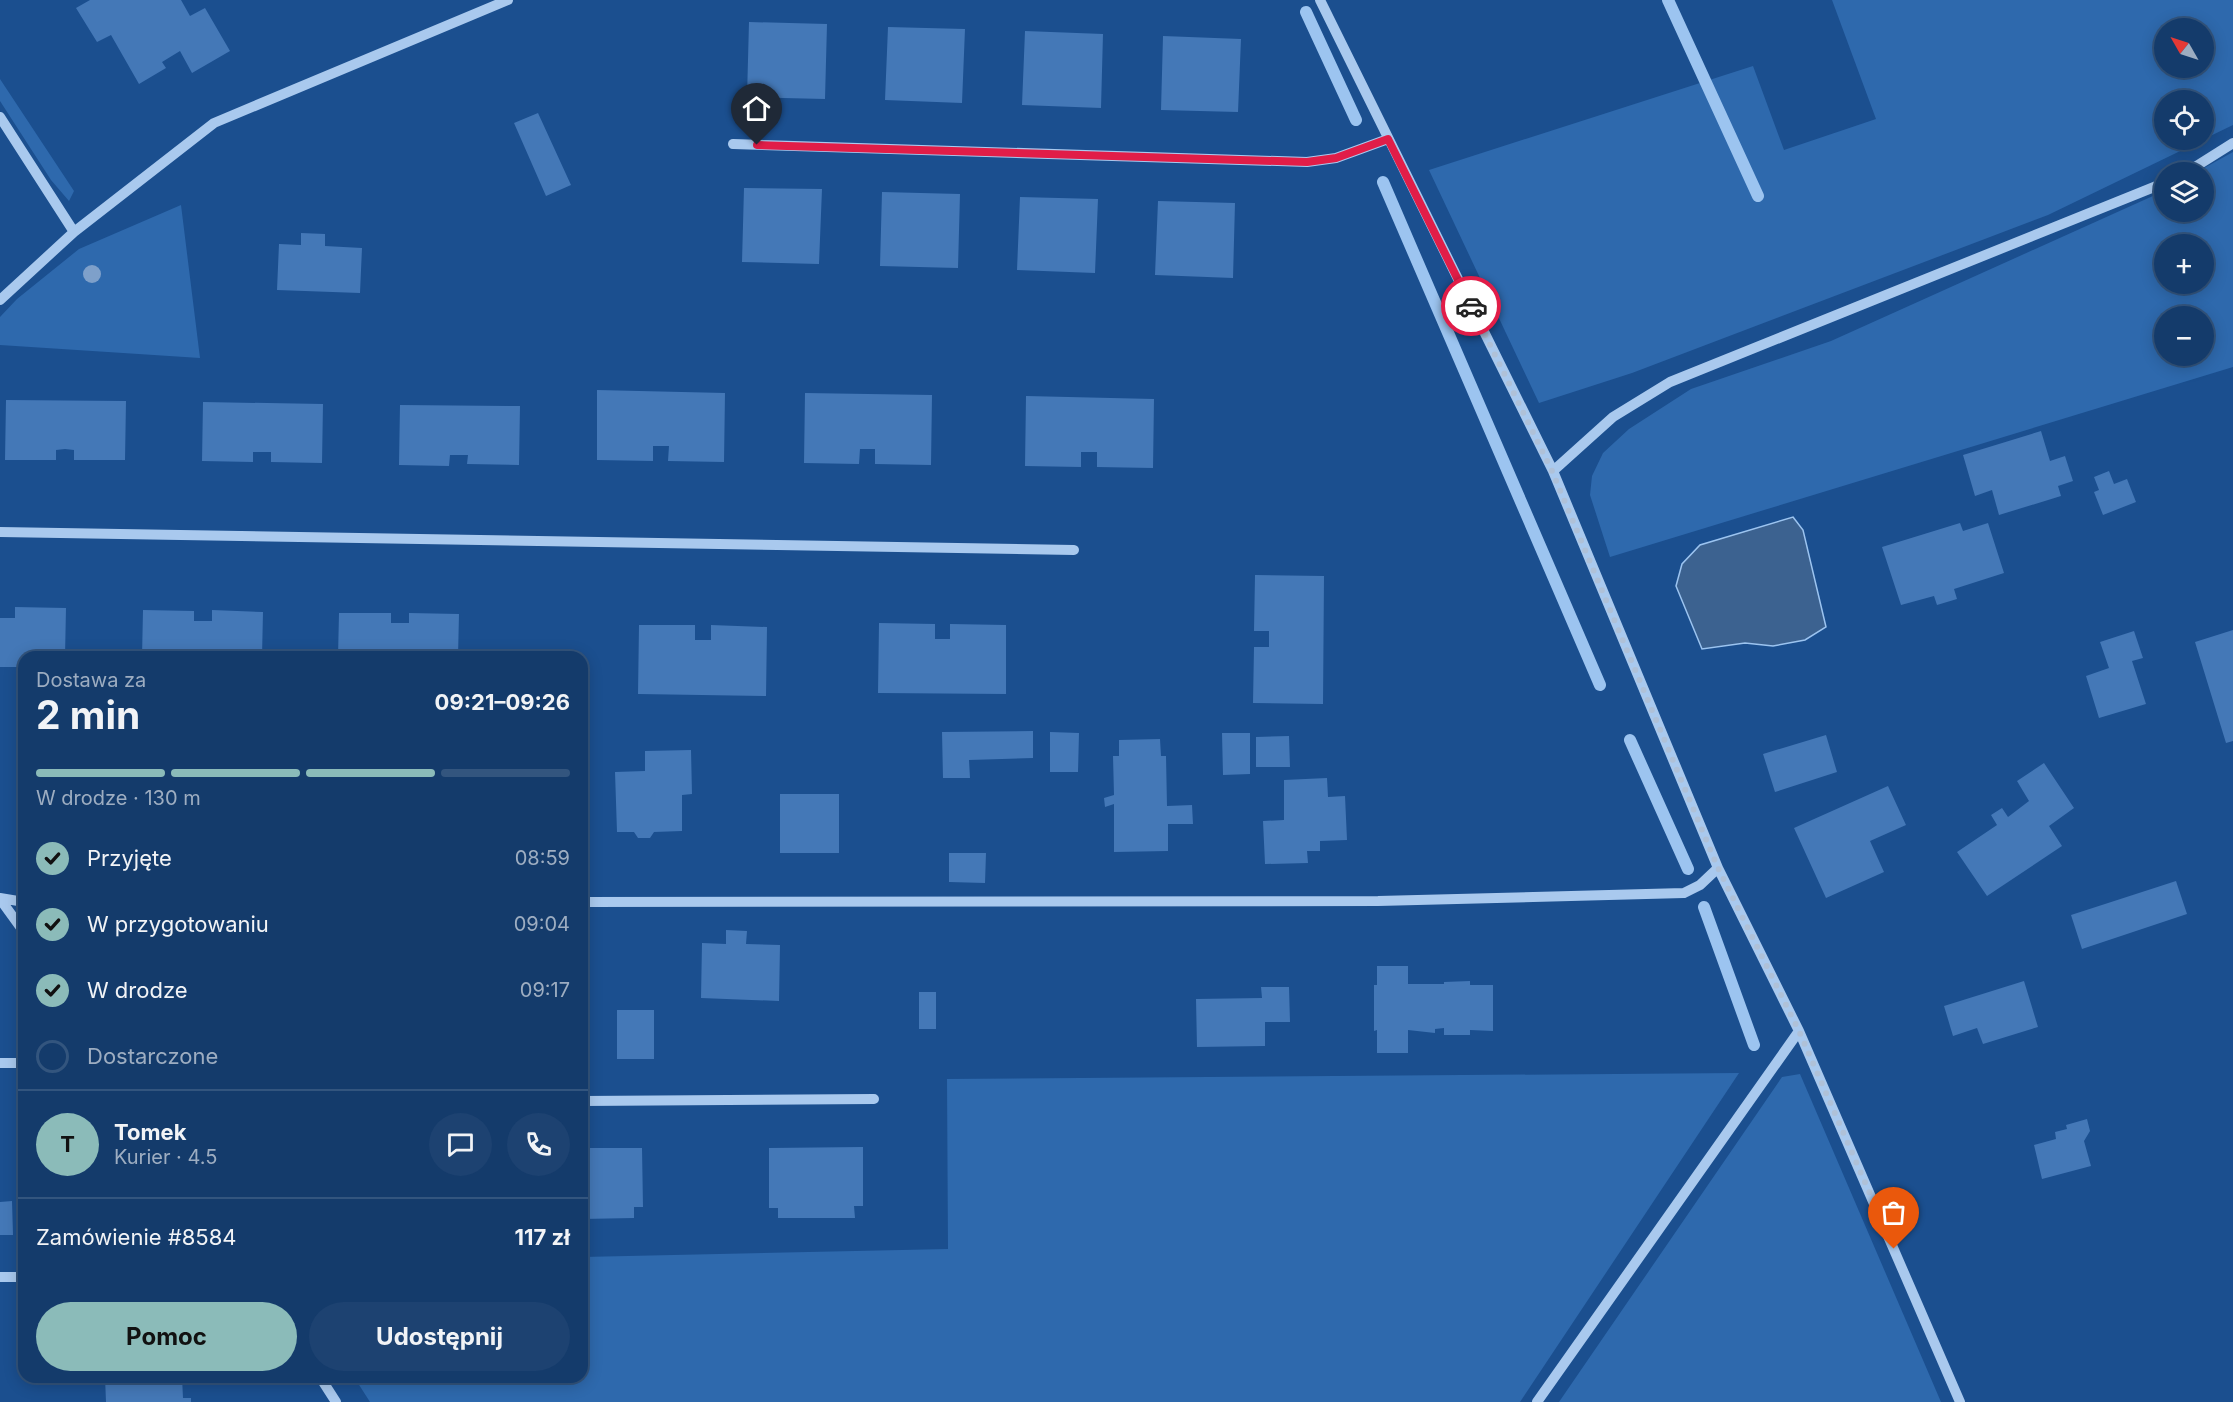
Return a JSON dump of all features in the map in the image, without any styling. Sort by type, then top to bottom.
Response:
[{"type":"street","points":[[0,300],[74,232],[214,123],[508,0]]},
{"type":"street","points":[[1320,0],[1552,471],[1718,868],[1799,1031],[1960,1402]]},
{"type":"street","points":[[0,117],[74,232]]},
{"type":"street","points":[[733,144],[1307,162],[1336,158],[1388,139]]},
{"type":"street","points":[[2203,162],[2233,143]]},
{"type":"street","points":[[1552,471],[1613,417],[1670,382],[2154,187]]},
{"type":"street","points":[[0,532],[1074,549]]},
{"type":"street","points":[[588,902],[1378,901],[1660,893],[1684,892],[1700,885],[1718,868]]},
{"type":"street","points":[[0,898],[18,901]]},
{"type":"street","points":[[0,898],[18,924]]},
{"type":"street","points":[[1537,1402],[1799,1031]]},
{"type":"street","points":[[0,1063],[18,1063]]},
{"type":"street","points":[[588,1101],[874,1099]]},
{"type":"street","points":[[0,1277],[18,1277]]},
{"type":"street","points":[[324,1383],[336,1402]]},
{"type":"shaded area","points":[[1832,0],[2233,0],[2233,125],[2214,134],[2214,90],[2154,90],[2154,150],[2182,150],[2048,215],[1632,373],[1539,403],[1429,170],[1753,66],[1784,150],[1876,119]]},
{"type":"shaded area","points":[[0,79],[74,191],[69,201],[51,180],[0,101]]},
{"type":"shaded area","points":[[2233,152],[2233,367],[1610,557],[1590,495],[1592,476],[1603,453],[1629,429],[1691,389],[1831,341],[2154,196],[2154,222],[2214,222],[2214,163]]},
{"type":"shaded area","points":[[181,205],[200,358],[0,345],[0,317],[17,299],[79,249]]},
{"type":"shaded area","points":[[1793,517],[1803,530],[1826,627],[1805,640],[1773,646],[1745,643],[1702,649],[1676,586],[1682,564],[1700,545]]},
{"type":"shaded area","points":[[1739,1073],[1520,1402],[370,1402],[358,1383],[588,1383],[588,1257],[948,1249],[947,1079]]},
{"type":"shaded area","points":[[1800,1074],[1941,1402],[1559,1402],[1782,1077]]},
{"type":"building","points":[[90,0],[181,0],[190,16],[205,8],[230,51],[192,73],[180,51],[162,62],[166,68],[139,84],[111,35],[97,42],[76,8]]},
{"type":"building","points":[[749,22],[827,24],[825,99],[747,97]]},
{"type":"building","points":[[888,27],[965,29],[962,103],[885,100]]},
{"type":"building","points":[[1025,31],[1103,34],[1101,108],[1022,105]]},
{"type":"building","points":[[1163,36],[1241,39],[1238,112],[1161,110]]},
{"type":"building","points":[[538,113],[571,185],[546,196],[514,123]]},
{"type":"building","points":[[744,188],[822,189],[819,264],[742,262]]},
{"type":"building","points":[[882,192],[960,194],[958,268],[880,266]]},
{"type":"building","points":[[1020,197],[1098,199],[1095,273],[1017,270]]},
{"type":"building","points":[[1158,201],[1235,203],[1233,278],[1155,275]]},
{"type":"building","points":[[301,233],[325,234],[325,246],[362,248],[360,293],[277,290],[279,244],[301,245]]},
{"type":"building","points":[[597,390],[725,393],[724,462],[668,461],[669,446],[653,446],[653,461],[597,460]]},
{"type":"building","points":[[805,393],[932,395],[931,465],[875,464],[875,449],[860,449],[859,464],[804,463]]},
{"type":"building","points":[[1026,396],[1154,399],[1153,468],[1097,467],[1097,452],[1081,452],[1081,467],[1025,466]]},
{"type":"building","points":[[6,400],[126,401],[125,460],[74,460],[74,450],[65,449],[56,450],[56,460],[5,460]]},
{"type":"building","points":[[203,402],[323,404],[322,463],[271,462],[271,452],[253,452],[253,462],[202,461]]},
{"type":"building","points":[[400,405],[520,406],[519,465],[467,464],[468,455],[450,455],[449,466],[399,465]]},
{"type":"building","points":[[2041,431],[2050,461],[2065,456],[2073,481],[2058,486],[2061,496],[1999,515],[1992,490],[1975,496],[1963,455]]},
{"type":"building","points":[[2109,471],[2114,484],[2127,479],[2136,502],[2103,515],[2094,492],[2099,490],[2094,477]]},
{"type":"building","points":[[1960,523],[1963,531],[1988,523],[2004,573],[1954,589],[1957,599],[1937,605],[1934,596],[1901,605],[1882,547]]},
{"type":"building","points":[[1255,575],[1324,576],[1323,704],[1253,703],[1254,647],[1269,647],[1269,631],[1254,631]]},
{"type":"building","points":[[15,607],[66,608],[65,651],[18,651],[18,667],[0,667],[0,618],[15,618]]},
{"type":"building","points":[[143,610],[194,611],[194,621],[212,621],[212,610],[263,612],[262,651],[142,651]]},
{"type":"building","points":[[339,613],[391,613],[391,623],[409,623],[409,613],[459,614],[458,651],[338,651]]},
{"type":"building","points":[[879,623],[935,624],[935,639],[950,639],[950,624],[1006,625],[1006,694],[878,693]]},
{"type":"building","points":[[639,625],[695,625],[695,640],[711,640],[711,625],[767,627],[766,696],[638,694]]},
{"type":"building","points":[[2233,630],[2233,741],[2226,743],[2195,642]]},
{"type":"building","points":[[2134,631],[2143,658],[2132,661],[2146,704],[2099,718],[2086,676],[2109,668],[2100,642]]},
{"type":"building","points":[[1033,731],[1033,758],[969,760],[970,778],[943,778],[942,732]]},
{"type":"building","points":[[1050,732],[1079,733],[1078,772],[1050,772]]},
{"type":"building","points":[[1222,733],[1250,733],[1250,774],[1223,775]]},
{"type":"building","points":[[1826,735],[1837,772],[1775,792],[1763,754]]},
{"type":"building","points":[[1289,736],[1290,767],[1256,767],[1256,737]]},
{"type":"building","points":[[1160,739],[1161,756],[1166,756],[1167,806],[1192,805],[1193,824],[1168,824],[1168,851],[1114,852],[1114,804],[1105,807],[1104,798],[1114,795],[1113,756],[1119,756],[1119,740]]},
{"type":"building","points":[[691,750],[692,794],[682,795],[682,831],[654,832],[650,838],[638,838],[634,832],[617,832],[615,772],[645,771],[645,751]]},
{"type":"building","points":[[2044,763],[2074,808],[2049,826],[2062,846],[1987,896],[1957,852],[1997,825],[1991,815],[2002,808],[2008,817],[2029,801],[2017,781]]},
{"type":"building","points":[[1327,778],[1328,797],[1345,796],[1347,840],[1320,841],[1320,851],[1307,851],[1308,863],[1265,864],[1263,821],[1284,820],[1284,780]]},
{"type":"building","points":[[1888,786],[1906,825],[1870,841],[1884,872],[1826,898],[1794,828]]},
{"type":"building","points":[[780,794],[839,794],[839,853],[780,853]]},
{"type":"building","points":[[949,853],[986,853],[985,883],[949,882]]},
{"type":"building","points":[[2176,881],[2187,914],[2082,949],[2071,915]]},
{"type":"building","points":[[726,930],[747,931],[746,944],[780,945],[779,1001],[701,998],[702,943],[726,944]]},
{"type":"building","points":[[1377,966],[1408,966],[1408,984],[1470,981],[1470,985],[1493,985],[1493,1031],[1470,1030],[1470,1035],[1444,1035],[1444,1028],[1435,1029],[1435,1033],[1408,1030],[1408,1053],[1377,1053],[1377,1030],[1374,1031],[1374,985],[1377,985]]},
{"type":"building","points":[[2024,981],[2038,1027],[1983,1044],[1977,1028],[1953,1036],[1944,1006]]},
{"type":"building","points":[[1261,987],[1289,987],[1290,1022],[1265,1022],[1265,1046],[1197,1047],[1196,999],[1262,998]]},
{"type":"building","points":[[919,992],[936,992],[936,1029],[919,1029]]},
{"type":"building","points":[[617,1010],[654,1010],[654,1059],[617,1059]]},
{"type":"building","points":[[2087,1119],[2090,1131],[2084,1141],[2091,1166],[2042,1179],[2034,1145],[2056,1139],[2055,1132],[2067,1129],[2066,1125]]},
{"type":"building","points":[[863,1147],[863,1206],[854,1206],[855,1218],[778,1218],[778,1208],[769,1208],[769,1148]]},
{"type":"building","points":[[588,1148],[642,1148],[643,1207],[634,1207],[634,1218],[588,1219]]},
{"type":"building","points":[[12,1201],[13,1235],[0,1235],[0,1202]]},
{"type":"building","points":[[105,1383],[182,1383],[183,1398],[191,1398],[191,1402],[106,1402]]},
{"type":"waterway","points":[[1668,0],[1758,196]]},
{"type":"waterway","points":[[1306,12],[1356,120]]},
{"type":"waterway","points":[[1383,182],[1600,685]]},
{"type":"waterway","points":[[1630,740],[1688,869]]},
{"type":"waterway","points":[[1704,907],[1754,1045]]},
{"type":"way so far","points":[[1471,306],[1552,471],[1718,868],[1799,1031],[1894,1249]]},
{"type":"route","points":[[757,145],[1307,162],[1336,158],[1388,139],[1471,306]]}]
